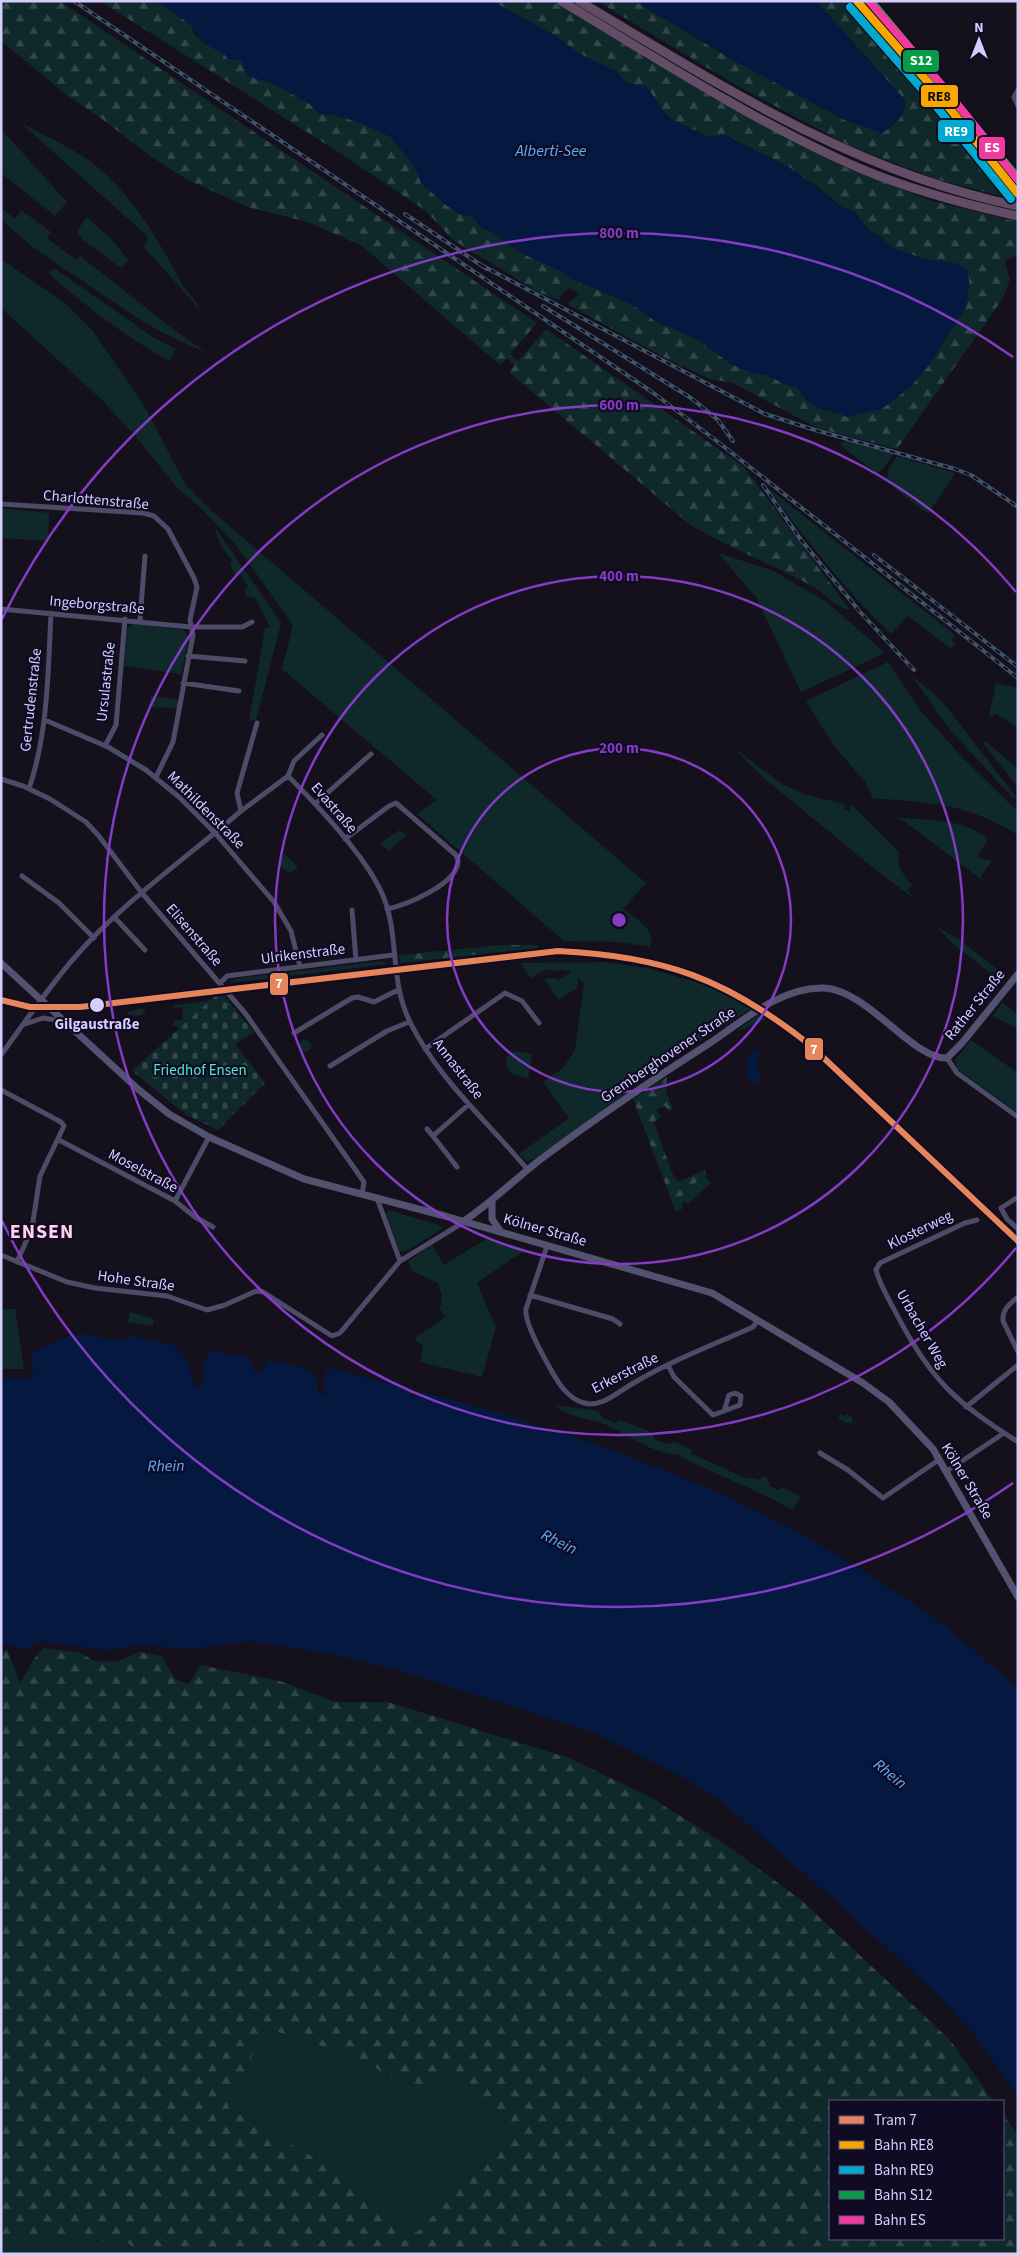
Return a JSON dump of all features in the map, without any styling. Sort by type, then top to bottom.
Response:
[{"type":"highway","points":[[561,1],[725,99],[842,160],[931,194],[1018,216]]},
{"type":"highway","points":[[579,1],[745,100],[846,152],[935,185],[1018,206]]},
{"type":"main road","name":"Kölner Straße","points":[[1,963],[139,1090],[169,1114],[209,1137],[304,1179],[464,1221],[712,1293],[862,1383],[889,1402],[925,1438],[940,1459],[1018,1597]]},
{"type":"main road","name":"Rather Straße","points":[[950,1056],[1018,974]]},
{"type":"main road","name":"Gremberghovener Straße","points":[[464,1221],[528,1170],[632,1094],[765,1007],[799,990],[829,988],[847,994],[926,1051],[940,1058],[950,1056]]},
{"type":"main road","points":[[492,1200],[492,1218],[501,1232]]},
{"type":"street","points":[[1018,90],[1014,97],[1018,106]]},
{"type":"street","name":"Charlottenstraße","points":[[1,504],[143,513],[154,516],[168,529],[197,587],[190,620],[193,635],[173,742],[156,777]]},
{"type":"street","points":[[140,620],[145,556]]},
{"type":"street","name":"Ingeborgstraße","points":[[1,609],[191,626],[242,627],[252,622]]},
{"type":"street","name":"Gertrudenstraße","points":[[30,789],[41,748],[45,720],[51,613]]},
{"type":"street","name":"Ursulastraße","points":[[105,746],[116,725],[125,619]]},
{"type":"street","points":[[188,656],[245,661]]},
{"type":"street","points":[[183,683],[239,690]]},
{"type":"street","name":"Mathildenstraße","points":[[45,720],[105,746],[156,777],[179,797],[216,833],[283,916],[294,939],[300,967]]},
{"type":"street","points":[[241,811],[237,793],[257,723]]},
{"type":"street","points":[[1,1055],[40,1000],[76,956],[94,938],[142,893],[241,811],[288,776],[294,761],[322,735]]},
{"type":"street","points":[[315,804],[371,754]]},
{"type":"street","name":"Evastraße","points":[[288,776],[345,839],[377,883],[387,909],[394,969]]},
{"type":"street","name":"Elisenstraße","points":[[1,779],[50,798],[86,822],[142,893],[245,1013],[364,1182],[362,1194]]},
{"type":"street","points":[[345,839],[389,806],[396,803],[413,820],[452,852],[458,861],[458,865],[451,875],[431,892],[410,903],[387,909]]},
{"type":"street","points":[[22,876],[59,903],[94,938]]},
{"type":"street","points":[[352,910],[356,960]]},
{"type":"street","points":[[115,918],[145,950]]},
{"type":"street","name":"Ulrikenstraße","points":[[220,983],[227,976],[393,955]]},
{"type":"street","name":"Annastraße","points":[[394,969],[398,990],[409,1022],[425,1049],[468,1105],[528,1170]]},
{"type":"street","points":[[294,1033],[352,998],[358,997],[374,1002],[398,990]]},
{"type":"street","points":[[425,1049],[505,993],[522,1001],[539,1023]]},
{"type":"street","points":[[24,1024],[43,1018],[64,1021]]},
{"type":"street","points":[[330,1066],[387,1031],[409,1022]]},
{"type":"street","points":[[950,1056],[957,1074],[1018,1117]]},
{"type":"street","points":[[1,1090],[61,1122],[64,1126],[59,1140],[40,1176],[32,1228],[17,1262]]},
{"type":"street","points":[[433,1136],[468,1105]]},
{"type":"street","points":[[427,1129],[457,1167]]},
{"type":"street","points":[[175,1201],[209,1137]]},
{"type":"street","name":"Moselstraße","points":[[59,1140],[175,1201],[195,1217],[213,1227]]},
{"type":"street","points":[[1018,1197],[1001,1208],[1007,1219],[1018,1229]]},
{"type":"street","points":[[377,1198],[400,1261]]},
{"type":"street","name":"Klosterweg","points":[[876,1268],[880,1263],[965,1222],[977,1220]]},
{"type":"street","name":"Hohe Straße","points":[[1,1255],[81,1286],[165,1296],[207,1310],[225,1305],[256,1291],[263,1292],[332,1336],[340,1333],[400,1261],[464,1221]]},
{"type":"street","name":"Erkerstraße","points":[[547,1246],[530,1296],[526,1317],[546,1361],[566,1393],[584,1403],[596,1404],[649,1373],[753,1327],[758,1320]]},
{"type":"street","name":"Urbacher Weg","points":[[876,1268],[895,1312],[925,1364],[945,1388],[966,1407],[1018,1442]]},
{"type":"street","points":[[530,1296],[613,1319],[620,1324]]},
{"type":"street","points":[[1018,1297],[1004,1310],[1002,1316],[1018,1352]]},
{"type":"street","points":[[668,1365],[674,1377],[713,1415],[724,1411]]},
{"type":"street","points":[[966,1407],[1018,1365]]},
{"type":"street","points":[[947,1471],[1004,1433]]},
{"type":"street","points":[[820,1453],[848,1470],[883,1498],[940,1459]]},
{"type":"green space","points":[[1,1],[60,1],[537,323],[510,354],[518,361],[546,329],[743,466],[850,610],[841,607],[799,579],[719,541],[688,523],[509,372],[515,365],[507,358],[500,365],[361,245],[307,222],[248,207],[188,180],[153,158],[98,116],[68,96],[1,41]]},
{"type":"green space","points":[[100,1],[153,1],[162,4],[191,25],[195,35],[207,45],[225,54],[228,59],[241,60],[247,74],[274,84],[310,104],[318,113],[335,115],[364,124],[391,137],[416,168],[421,183],[448,206],[460,214],[473,217],[483,229],[491,231],[519,252],[561,271],[569,278],[630,303],[655,321],[697,339],[731,364],[797,387],[805,398],[816,407],[840,413],[847,417],[883,408],[910,387],[929,365],[967,305],[969,281],[967,271],[958,264],[925,259],[894,249],[881,237],[868,230],[855,212],[843,208],[814,184],[802,178],[789,167],[725,135],[709,137],[674,121],[664,112],[647,87],[627,83],[615,71],[578,53],[557,37],[492,1],[552,1],[723,102],[839,165],[929,200],[1018,222],[1018,255],[1006,260],[1005,264],[1010,279],[1003,298],[897,449],[817,428],[733,383],[710,379],[669,360],[567,304],[580,294],[569,288],[559,300],[540,293],[453,240],[426,211],[343,155]]},
{"type":"green space","points":[[597,1],[635,1],[735,61],[845,120],[882,133],[899,119],[904,110],[904,99],[816,1],[849,1],[934,99],[1016,200],[936,179],[848,145],[736,85]]},
{"type":"green space","points":[[21,123],[78,153],[109,177],[143,218],[162,247],[181,283],[200,310],[144,247],[148,238],[145,234]]},
{"type":"green space","points":[[1,129],[67,202],[55,216],[1,173]]},
{"type":"green space","points":[[1,208],[15,219],[21,210],[51,232],[47,238],[76,260],[80,256],[173,329],[206,352],[173,338],[142,321],[51,260],[20,236],[1,218]]},
{"type":"green space","points":[[86,217],[109,237],[124,255],[128,261],[121,268],[84,241],[77,232]]},
{"type":"green space","points":[[1,259],[66,304],[92,330],[145,407],[185,484],[212,511],[646,883],[623,909],[648,930],[651,941],[650,947],[620,942],[564,941],[417,814],[437,800],[282,669],[293,625],[235,544],[200,507],[177,488],[138,439],[102,400],[1,308]]},
{"type":"green space","points":[[54,268],[153,337],[176,349],[169,361],[122,331],[78,298],[49,274]]},
{"type":"green space","points":[[846,440],[895,453],[881,471],[876,473],[840,445]]},
{"type":"green space","points":[[897,456],[955,473],[928,514],[887,482],[888,470]]},
{"type":"green space","points":[[768,488],[955,635],[952,640],[956,644],[951,649],[908,616],[891,634],[826,564]]},
{"type":"green space","points":[[1,508],[49,513],[48,541],[1,538]]},
{"type":"green space","points":[[215,527],[281,623],[256,720],[249,721],[265,628],[269,628],[269,625],[255,598],[246,596],[245,589],[248,587],[240,574],[235,575],[230,564],[232,560],[221,545]]},
{"type":"green space","points":[[718,553],[774,571],[828,603],[885,653],[801,692],[756,597]]},
{"type":"green space","points":[[133,623],[184,630],[189,638],[181,674],[124,666],[127,629]]},
{"type":"green space","points":[[888,662],[920,710],[959,754],[1018,812],[1018,835],[982,816],[948,806],[873,798],[866,783],[834,746],[806,701]]},
{"type":"green space","points":[[911,675],[941,700],[1016,797],[1014,799],[952,732]]},
{"type":"green space","points":[[996,683],[1018,688],[1018,728],[995,713],[993,717],[989,716]]},
{"type":"green space","points":[[151,696],[179,700],[178,708],[149,707]]},
{"type":"green space","points":[[985,741],[1018,769],[1018,787],[983,743]]},
{"type":"green space","points":[[731,746],[782,784],[806,795],[844,804],[845,810],[850,811],[851,804],[899,852],[899,866],[912,885],[907,890],[917,901],[765,779]]},
{"type":"green space","points":[[896,818],[945,821],[968,827],[988,839],[977,857],[992,861],[981,876],[982,880],[904,821]]},
{"type":"green space","points":[[400,830],[406,835],[389,851],[380,843]]},
{"type":"green space","points":[[285,854],[298,867],[291,873],[282,868],[278,860]]},
{"type":"green space","points":[[937,927],[957,938],[1006,976],[1002,982],[952,943]]},
{"type":"green space","points":[[502,945],[538,945],[538,948],[400,963],[399,955]]},
{"type":"green space","points":[[381,961],[389,964],[229,983],[239,978]]},
{"type":"green space","points":[[605,962],[651,969],[699,983],[755,1006],[632,1084],[627,1077],[622,1080],[628,1092],[534,1159],[526,1161],[519,1154],[569,1118],[543,1082],[563,1068],[575,1050],[584,983],[577,977],[578,987],[559,1000],[544,979],[553,978],[559,980],[570,971],[545,970],[531,978],[520,963]]},
{"type":"green space","name":"Friedhof Ensen","points":[[224,996],[254,1032],[235,1044],[265,1083],[218,1130],[187,1115],[132,1071],[214,997]]},
{"type":"green space","points":[[210,1001],[180,1028],[173,1025],[174,1021],[183,1019],[182,1007],[173,1008],[173,1005]]},
{"type":"green space","points":[[1002,1002],[1018,1015],[1018,1029],[993,1016]]},
{"type":"green space","points":[[142,1008],[146,1013],[139,1016],[129,1015],[128,1012]]},
{"type":"green space","points":[[762,1012],[763,1014],[767,1012],[773,1017],[735,1032]]},
{"type":"green space","points":[[307,1040],[310,1041],[310,1051],[303,1052],[300,1051],[299,1044],[300,1041]]},
{"type":"green space","points":[[971,1040],[1018,1073],[1018,1113],[957,1069],[955,1060]]},
{"type":"green space","points":[[516,1051],[532,1054],[528,1078],[512,1074],[506,1065],[507,1057]]},
{"type":"green space","points":[[667,1077],[666,1092],[673,1109],[669,1111],[665,1106],[656,1110],[661,1117],[654,1122],[672,1173],[678,1182],[705,1170],[707,1175],[683,1192],[682,1209],[676,1212],[633,1099]]},
{"type":"green space","points":[[705,1177],[711,1183],[688,1204],[682,1202],[683,1192]]},
{"type":"green space","points":[[388,1210],[436,1224],[443,1228],[405,1252],[400,1251],[386,1215]]},
{"type":"green space","points":[[488,1238],[526,1249],[477,1283],[496,1327],[482,1377],[420,1362],[423,1346],[414,1339],[445,1317],[439,1307],[442,1295],[438,1283],[412,1271],[408,1261],[432,1245],[444,1265]]},
{"type":"green space","points":[[1,1309],[15,1309],[24,1369],[1,1369]]},
{"type":"green space","points":[[130,1312],[154,1319],[153,1326],[128,1322]]},
{"type":"green space","points":[[556,1405],[598,1411],[603,1418],[615,1423],[619,1420],[649,1431],[657,1441],[671,1444],[674,1441],[692,1450],[690,1453],[747,1479],[749,1477],[758,1480],[766,1475],[770,1485],[768,1485],[779,1490],[783,1487],[800,1497],[793,1510],[682,1458],[680,1454],[672,1454],[654,1449],[609,1426],[565,1412]]},
{"type":"green space","points":[[840,1414],[845,1416],[847,1414],[852,1417],[853,1423],[845,1423],[838,1417]]},
{"type":"green space","points":[[43,1648],[81,1653],[94,1661],[116,1662],[140,1652],[161,1656],[175,1679],[189,1684],[200,1665],[280,1681],[335,1702],[388,1702],[569,1758],[650,1797],[728,1846],[801,1900],[950,2040],[992,2100],[829,2100],[829,2240],[1004,2240],[1004,2115],[1018,2135],[1018,2254],[143,2254],[126,2242],[1,2235],[1,1653],[7,1650],[20,1683]],"holes":[[[265,2028],[361,2059],[419,2095],[444,2070],[519,2128],[417,2232],[335,2170],[228,2107]]]},
{"type":"green space","points":[[264,2028],[361,2059],[419,2095],[444,2070],[520,2128],[417,2232],[335,2170],[228,2107]]},
{"type":"green space","points":[[1,2235],[126,2242],[143,2254],[1,2254]]},
{"type":"water","name":"Alberti-See","points":[[153,1],[492,1],[557,37],[578,53],[617,72],[627,83],[647,87],[664,112],[674,121],[709,137],[725,135],[789,167],[843,208],[855,212],[868,230],[881,237],[894,249],[925,259],[958,264],[967,271],[969,281],[967,305],[929,365],[910,387],[883,408],[847,417],[820,408],[809,402],[797,387],[731,364],[697,339],[655,321],[630,303],[569,278],[561,271],[519,252],[491,231],[481,227],[473,217],[460,214],[447,206],[421,183],[416,168],[391,137],[364,124],[335,115],[320,114],[310,104],[274,84],[248,76],[241,60],[228,59],[203,42],[194,28],[184,19]]},
{"type":"water","points":[[635,1],[816,1],[904,99],[904,110],[899,119],[882,133],[845,120],[735,61]]},
{"type":"water","points":[[758,1048],[760,1055],[756,1063],[761,1075],[757,1083],[752,1084],[748,1080],[747,1059]]},
{"type":"water","name":"Rhein","points":[[70,1335],[91,1335],[114,1341],[130,1336],[174,1345],[187,1360],[195,1387],[198,1388],[204,1383],[204,1361],[210,1350],[250,1358],[255,1373],[261,1373],[269,1360],[304,1368],[315,1375],[319,1395],[325,1394],[324,1378],[328,1368],[405,1387],[411,1390],[412,1397],[417,1397],[418,1391],[503,1414],[588,1442],[713,1490],[776,1521],[866,1573],[954,1633],[1018,1689],[1018,2096],[977,2038],[941,1998],[838,1903],[720,1800],[684,1778],[590,1731],[394,1669],[330,1654],[250,1641],[189,1649],[142,1645],[105,1650],[41,1641],[24,1650],[7,1644],[1,1646],[1,1378],[16,1378],[20,1380],[33,1377],[32,1353]]},
{"type":"railway","points":[[74,1],[652,392],[1018,678]]},
{"type":"railway","points":[[405,214],[487,269]]},
{"type":"railway","points":[[481,265],[765,414],[955,469],[971,475],[1018,507]]},
{"type":"railway","points":[[543,306],[691,398],[718,420],[733,441]]},
{"type":"railway","points":[[763,485],[801,540],[861,613],[914,670]]},
{"type":"railway","points":[[874,555],[1018,667]]},
{"type":"tram line","name":"7","points":[[1,1000],[30,1007],[80,1007],[558,951],[596,954],[662,966],[693,975],[751,1003],[810,1045],[1018,1241]]},
{"type":"rail line","name":"RE8","points":[[857,1],[934,89],[1018,194]]},
{"type":"rail line","name":"ES","points":[[869,1],[941,84],[1018,180]]},
{"type":"rail line","name":"S12","points":[[871,1],[1018,178]]},
{"type":"rail line","name":"RE9","points":[[850,7],[927,95],[1011,199]]},
{"type":"place","name":"Gilgaustraße","points":[[97,1005]]},
{"type":"district","name":"ENSEN","points":[[42,1232]]}]
